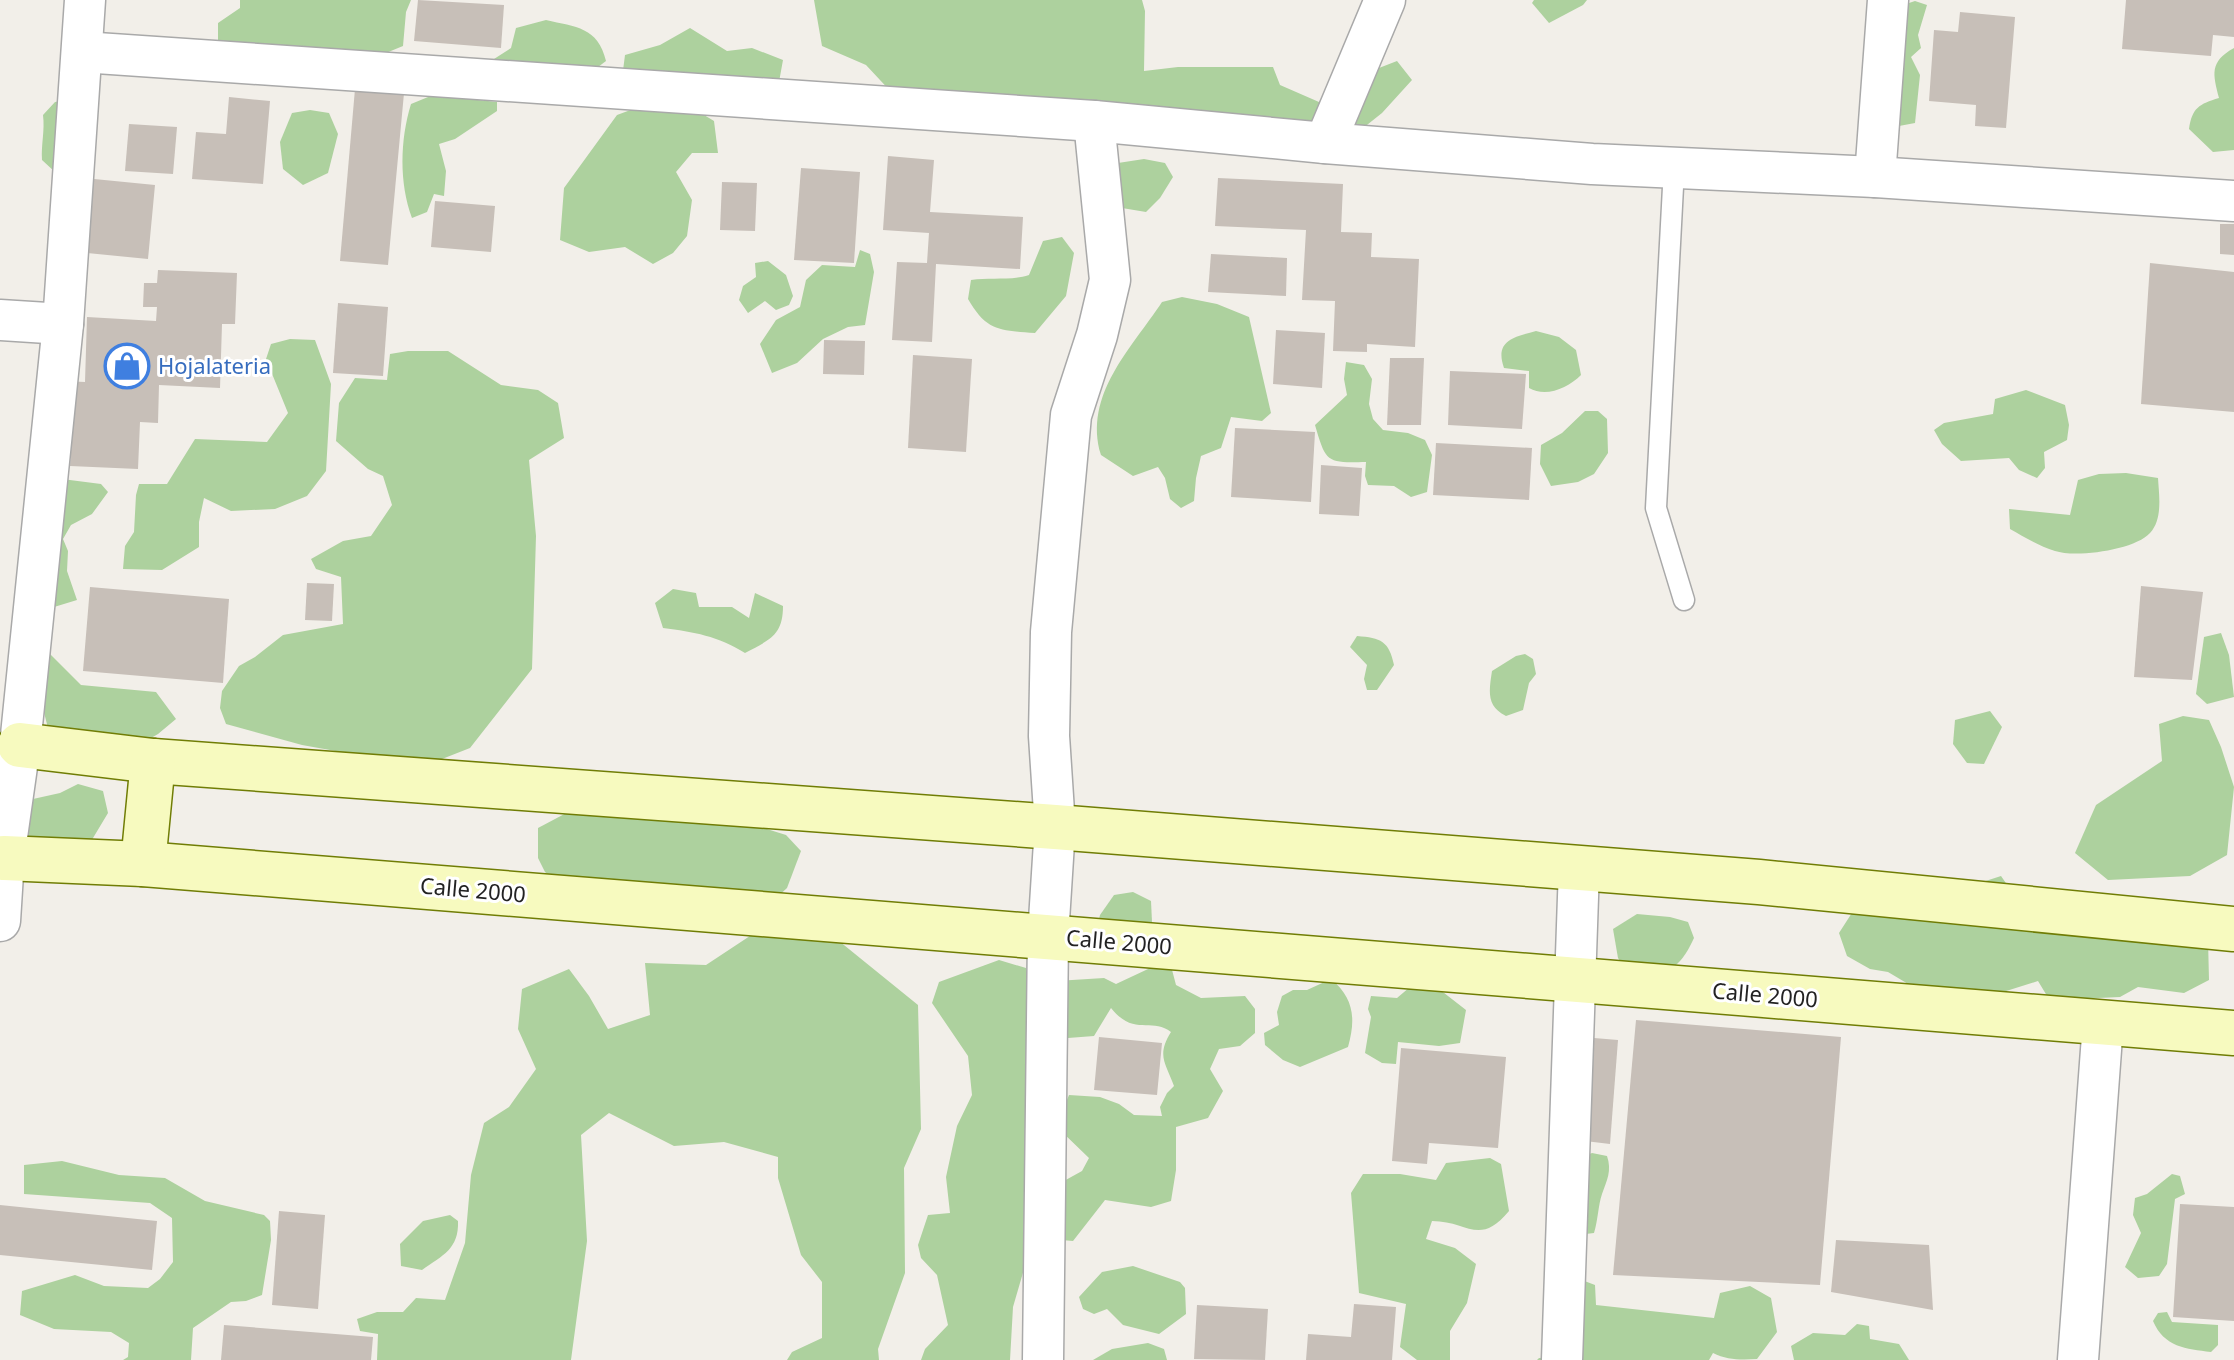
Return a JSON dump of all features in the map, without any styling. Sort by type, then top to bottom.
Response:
[{"type":"street","points":[[0,921],[10,746],[63,324],[85,0]]},
{"type":"street","points":[[1325,143],[1385,0]]},
{"type":"street","points":[[1875,177],[1888,0]]},
{"type":"street","points":[[82,52],[1094,121],[1325,143],[1674,168],[1875,177],[2234,201]]},
{"type":"street","points":[[1043,1360],[1048,936],[1055,827],[1049,736],[1051,632],[1071,415],[1097,335],[1110,280],[1094,121]]},
{"type":"street","points":[[0,320],[63,324]]},
{"type":"street","points":[[10,746],[153,761],[1775,884],[2234,929]]},
{"type":"street","points":[[143,864],[153,761]]},
{"type":"street","name":"Calle 2000","points":[[2,858],[143,864],[2234,1033]]},
{"type":"street","points":[[1562,1360],[1579,868]]},
{"type":"street","points":[[2078,1360],[2103,1023]]},
{"type":"lane","points":[[1674,168],[1656,508],[1684,600]]},
{"type":"green space","points":[[240,0],[411,0],[406,12],[403,46],[359,64],[218,49],[218,23],[240,8]]},
{"type":"green space","points":[[814,0],[1142,0],[1145,11],[1144,71],[1178,67],[1273,67],[1280,85],[1319,102],[1361,75],[1397,61],[1412,80],[1382,113],[1343,144],[908,110],[866,65],[822,46]]},
{"type":"green space","points":[[1534,0],[1587,0],[1549,23],[1532,3]]},
{"type":"green space","points":[[1915,1],[1927,5],[1918,35],[1921,48],[1911,57],[1920,75],[1915,123],[1899,126],[1903,5]]},
{"type":"green space","points":[[546,20],[584,30],[597,41],[606,61],[590,73],[493,69],[494,59],[511,48],[516,28]]},
{"type":"green space","points":[[690,28],[727,51],[752,48],[783,60],[779,82],[621,86],[625,55],[660,45]]},
{"type":"green space","points":[[2234,48],[2234,150],[2213,152],[2189,129],[2190,122],[2198,108],[2219,98],[2215,69],[2220,58]]},
{"type":"green space","points":[[433,95],[497,102],[497,111],[455,139],[439,144],[446,171],[444,196],[434,194],[427,212],[412,218],[403,176],[405,132],[411,104]]},
{"type":"green space","points":[[671,95],[714,121],[718,153],[692,153],[676,172],[692,200],[687,236],[673,253],[653,264],[625,247],[589,252],[560,240],[564,188],[617,115]]},
{"type":"green space","points":[[76,99],[55,172],[42,160],[43,115],[55,102]]},
{"type":"green space","points":[[310,110],[329,113],[338,134],[328,173],[303,185],[283,169],[280,142],[292,113]]},
{"type":"green space","points":[[1144,159],[1165,163],[1173,177],[1160,198],[1146,212],[1104,205],[1118,163]]},
{"type":"green space","points":[[1062,237],[1074,253],[1066,296],[1035,333],[1003,330],[982,318],[968,299],[971,280],[1029,275],[1043,241]]},
{"type":"green space","points":[[860,250],[870,254],[874,272],[865,325],[848,327],[823,339],[797,363],[772,373],[760,344],[776,320],[800,307],[806,280],[822,265],[855,267]]},
{"type":"green space","points":[[768,261],[786,275],[793,296],[789,305],[776,310],[765,301],[748,313],[739,300],[743,286],[756,277],[755,263]]},
{"type":"green space","points":[[1182,297],[1217,304],[1249,317],[1271,413],[1262,421],[1231,417],[1221,448],[1201,456],[1194,501],[1181,508],[1170,499],[1165,478],[1158,467],[1133,476],[1101,455],[1097,433],[1104,393],[1124,355],[1162,302]]},
{"type":"green space","points":[[1536,331],[1559,337],[1576,350],[1581,375],[1570,384],[1549,392],[1536,391],[1529,388],[1529,371],[1504,368],[1502,351],[1508,341]]},
{"type":"green space","points":[[290,339],[315,340],[331,384],[326,471],[307,496],[275,509],[231,511],[204,498],[199,522],[199,547],[162,570],[123,569],[125,546],[134,532],[139,484],[167,484],[195,439],[267,442],[288,413],[266,359],[271,344]]},
{"type":"green space","points":[[448,351],[501,385],[538,390],[558,403],[564,438],[529,460],[536,536],[532,669],[470,748],[442,759],[397,762],[302,745],[226,724],[220,708],[222,691],[239,666],[283,635],[343,624],[341,577],[316,569],[311,559],[343,541],[371,536],[392,505],[383,476],[368,469],[336,441],[339,403],[355,378],[387,380],[390,354]]},
{"type":"green space","points":[[1346,362],[1364,365],[1372,379],[1369,404],[1373,419],[1383,430],[1408,433],[1425,440],[1432,455],[1427,492],[1411,497],[1394,486],[1368,485],[1366,462],[1336,461],[1326,454],[1315,425],[1347,395],[1344,379]]},
{"type":"green space","points":[[2026,390],[2065,405],[2069,425],[2067,440],[2044,452],[2045,468],[2037,478],[2019,470],[2009,458],[1961,461],[1942,444],[1934,430],[1944,423],[1993,414],[1995,399]]},
{"type":"green space","points":[[1585,411],[1598,411],[1607,419],[1608,453],[1594,474],[1578,482],[1551,486],[1540,464],[1541,445],[1562,433]]},
{"type":"green space","points":[[2126,473],[2158,478],[2157,521],[2150,533],[2132,544],[2105,551],[2064,553],[2043,547],[2010,529],[2009,509],[2070,515],[2078,480],[2099,474]]},
{"type":"green space","points":[[62,479],[101,484],[108,492],[92,514],[71,525],[63,539],[68,551],[67,571],[77,600],[41,611]]},
{"type":"green space","points":[[673,589],[696,593],[699,607],[732,607],[749,618],[755,593],[783,606],[780,624],[773,636],[745,653],[706,636],[663,628],[655,603]]},
{"type":"green space","points":[[2221,633],[2229,655],[2234,697],[2207,704],[2196,694],[2204,637]]},
{"type":"green space","points":[[1357,636],[1383,642],[1392,657],[1394,665],[1377,690],[1367,690],[1364,679],[1367,665],[1350,647]]},
{"type":"green space","points":[[27,646],[50,654],[81,685],[156,692],[176,719],[158,734],[108,763],[49,732]]},
{"type":"green space","points":[[1525,654],[1533,659],[1536,674],[1529,683],[1523,710],[1506,716],[1492,703],[1492,671]]},
{"type":"green space","points":[[1990,711],[2002,727],[1984,764],[1967,763],[1953,744],[1955,720]]},
{"type":"green space","points":[[2183,716],[2209,720],[2234,787],[2227,855],[2190,876],[2108,880],[2075,853],[2096,805],[2162,761],[2159,724]]},
{"type":"green space","points":[[78,784],[103,791],[108,813],[90,843],[27,874],[24,801],[60,793]]},
{"type":"green space","points":[[572,810],[708,811],[786,835],[801,851],[787,888],[749,923],[592,914],[545,872],[538,858],[538,828]]},
{"type":"green space","points":[[2001,876],[2031,919],[2208,939],[2209,980],[2184,993],[2138,987],[2120,997],[2076,999],[2055,1009],[2038,981],[2003,992],[1983,1003],[1925,994],[1888,972],[1870,969],[1847,956],[1839,933],[1857,905],[1964,888]]},
{"type":"green space","points":[[1133,892],[1151,901],[1152,922],[1135,945],[1093,942],[1100,915],[1114,895]]},
{"type":"green space","points":[[1637,914],[1688,922],[1694,938],[1683,958],[1670,969],[1632,978],[1618,958],[1613,929]]},
{"type":"green space","points":[[762,928],[839,941],[918,1005],[921,1129],[904,1168],[905,1273],[878,1349],[879,1360],[787,1360],[792,1352],[822,1338],[822,1282],[801,1255],[778,1178],[778,1157],[724,1142],[674,1146],[609,1113],[581,1135],[587,1241],[571,1360],[377,1360],[378,1334],[360,1331],[357,1319],[377,1312],[403,1312],[416,1298],[445,1300],[465,1243],[471,1175],[484,1123],[509,1107],[536,1069],[518,1029],[522,989],[569,969],[608,1029],[650,1015],[645,963],[706,965]]},
{"type":"green space","points":[[999,960],[1026,968],[1032,992],[1038,1221],[1013,1307],[1010,1360],[921,1360],[925,1349],[948,1325],[937,1275],[921,1258],[918,1245],[928,1215],[950,1213],[946,1177],[957,1126],[972,1095],[968,1056],[932,1003],[939,982]]},
{"type":"green space","points":[[1163,962],[1171,966],[1176,985],[1201,998],[1245,996],[1255,1009],[1255,1033],[1240,1046],[1219,1049],[1210,1069],[1223,1091],[1208,1118],[1176,1127],[1176,1170],[1171,1201],[1151,1207],[1105,1200],[1073,1241],[1050,1239],[1044,1192],[1082,1171],[1089,1158],[1060,1130],[1062,1112],[1069,1095],[1100,1097],[1119,1104],[1134,1115],[1162,1116],[1160,1107],[1174,1086],[1163,1054],[1171,1032],[1164,1028],[1127,1022],[1111,1008],[1094,1036],[1068,1038],[1045,1029],[1056,981],[1104,978],[1116,984]]},
{"type":"green space","points":[[1331,979],[1349,1001],[1352,1027],[1348,1047],[1300,1067],[1283,1060],[1265,1045],[1264,1033],[1279,1025],[1277,1012],[1282,996],[1293,990],[1307,990]]},
{"type":"green space","points":[[1410,987],[1439,989],[1466,1010],[1460,1043],[1439,1046],[1398,1042],[1396,1064],[1382,1063],[1365,1053],[1371,996],[1397,998]]},
{"type":"green space","points":[[1592,1153],[1607,1156],[1609,1166],[1594,1233],[1569,1236],[1569,1163]]},
{"type":"green space","points":[[1490,1158],[1501,1164],[1509,1211],[1499,1222],[1481,1230],[1432,1221],[1426,1239],[1455,1248],[1476,1264],[1467,1303],[1450,1331],[1450,1360],[1417,1360],[1400,1347],[1406,1304],[1359,1293],[1351,1193],[1363,1174],[1400,1174],[1436,1180],[1446,1163]]},
{"type":"green space","points":[[62,1161],[119,1175],[165,1178],[205,1201],[264,1215],[270,1221],[271,1240],[262,1295],[231,1302],[193,1328],[191,1360],[123,1360],[128,1357],[129,1343],[111,1332],[54,1329],[20,1315],[22,1291],[75,1275],[104,1286],[148,1288],[160,1279],[173,1262],[172,1218],[150,1203],[24,1194],[24,1165]]},
{"type":"green space","points":[[2172,1174],[2180,1176],[2185,1194],[2175,1199],[2167,1264],[2159,1276],[2138,1278],[2125,1267],[2141,1233],[2133,1215],[2135,1198],[2147,1194]]},
{"type":"green space","points":[[450,1215],[458,1221],[453,1245],[422,1270],[401,1266],[400,1244],[423,1221]]},
{"type":"green space","points":[[1133,1266],[1180,1282],[1185,1288],[1186,1314],[1159,1334],[1123,1325],[1107,1309],[1094,1314],[1083,1309],[1079,1297],[1102,1272]]},
{"type":"green space","points":[[1574,1277],[1595,1285],[1596,1305],[1714,1318],[1720,1293],[1750,1286],[1771,1298],[1777,1332],[1757,1359],[1734,1359],[1713,1353],[1709,1360],[1537,1360],[1566,1357]]},
{"type":"green space","points":[[2167,1312],[2172,1322],[2218,1325],[2218,1345],[2211,1352],[2185,1348],[2170,1341],[2153,1321],[2158,1313]]},
{"type":"green space","points":[[1857,1324],[1869,1326],[1870,1339],[1899,1344],[1909,1360],[1794,1360],[1791,1346],[1813,1333],[1845,1335]]},
{"type":"green space","points":[[1148,1343],[1164,1349],[1167,1360],[1093,1360],[1112,1349]]},
{"type":"building","points":[[418,0],[504,5],[501,48],[414,41]]},
{"type":"building","points":[[2126,0],[2234,0],[2234,37],[2213,35],[2211,56],[2122,49]]},
{"type":"building","points":[[1960,12],[2015,17],[2006,128],[1975,126],[1976,105],[1929,101],[1934,30],[1958,32]]},
{"type":"building","points":[[355,89],[404,93],[388,265],[340,261]]},
{"type":"building","points":[[229,97],[270,101],[263,184],[192,179],[196,132],[226,134]]},
{"type":"building","points":[[129,124],[177,127],[173,174],[125,171]]},
{"type":"building","points":[[888,156],[934,160],[930,212],[1023,217],[1020,269],[936,264],[932,342],[892,340],[897,262],[927,263],[929,233],[883,230]]},
{"type":"building","points":[[801,168],[860,172],[854,263],[794,260]]},
{"type":"building","points":[[84,178],[155,185],[148,259],[77,252]]},
{"type":"building","points":[[1218,178],[1343,184],[1341,232],[1372,233],[1371,257],[1419,259],[1415,347],[1367,344],[1367,352],[1333,351],[1335,301],[1302,300],[1306,230],[1215,226]]},
{"type":"building","points":[[722,182],[757,183],[755,231],[720,230]]},
{"type":"building","points":[[435,201],[495,206],[491,252],[431,247]]},
{"type":"building","points":[[2220,224],[2234,224],[2234,255],[2220,254]]},
{"type":"building","points":[[1211,254],[1287,258],[1286,296],[1208,292]]},
{"type":"building","points":[[2150,263],[2234,272],[2234,412],[2141,404]]},
{"type":"building","points":[[158,270],[237,273],[235,324],[222,324],[220,388],[159,385],[158,423],[140,422],[138,469],[70,466],[73,420],[63,381],[85,382],[87,317],[156,321],[157,307],[143,307],[144,283],[157,283]]},
{"type":"building","points":[[338,303],[388,307],[383,376],[333,373]]},
{"type":"building","points":[[1276,330],[1325,333],[1322,388],[1273,384]]},
{"type":"building","points":[[824,340],[865,341],[864,375],[823,374]]},
{"type":"building","points":[[913,355],[972,359],[966,452],[908,448]]},
{"type":"building","points":[[1390,358],[1424,358],[1421,425],[1387,425]]},
{"type":"building","points":[[1450,371],[1526,374],[1522,429],[1448,425]]},
{"type":"building","points":[[1235,428],[1315,432],[1311,502],[1231,497]]},
{"type":"building","points":[[1436,443],[1532,448],[1529,500],[1433,495]]},
{"type":"building","points":[[1321,465],[1362,468],[1359,516],[1319,514]]},
{"type":"building","points":[[307,583],[334,584],[332,621],[305,620]]},
{"type":"building","points":[[2141,586],[2203,592],[2192,680],[2134,677]]},
{"type":"building","points":[[90,587],[229,599],[223,683],[83,671]]},
{"type":"building","points":[[1636,1020],[1841,1037],[1820,1285],[1613,1275]]},
{"type":"building","points":[[1099,1037],[1162,1043],[1157,1095],[1094,1090]]},
{"type":"building","points":[[1594,1038],[1618,1040],[1610,1144],[1585,1141]]},
{"type":"building","points":[[1401,1048],[1506,1057],[1498,1148],[1429,1143],[1427,1164],[1392,1161]]},
{"type":"building","points":[[2180,1204],[2234,1207],[2234,1321],[2173,1317]]},
{"type":"building","points":[[0,1205],[157,1221],[152,1270],[0,1255]]},
{"type":"building","points":[[279,1211],[325,1215],[318,1309],[272,1305]]},
{"type":"building","points":[[1836,1240],[1929,1245],[1933,1310],[1831,1292]]},
{"type":"building","points":[[1354,1304],[1396,1307],[1392,1360],[1306,1360],[1308,1334],[1351,1337]]},
{"type":"building","points":[[1197,1305],[1268,1309],[1265,1360],[1194,1359]]},
{"type":"building","points":[[224,1325],[373,1337],[371,1360],[221,1360]]},
{"type":"place","name":"Hojalateria","points":[[127,366]]}]
